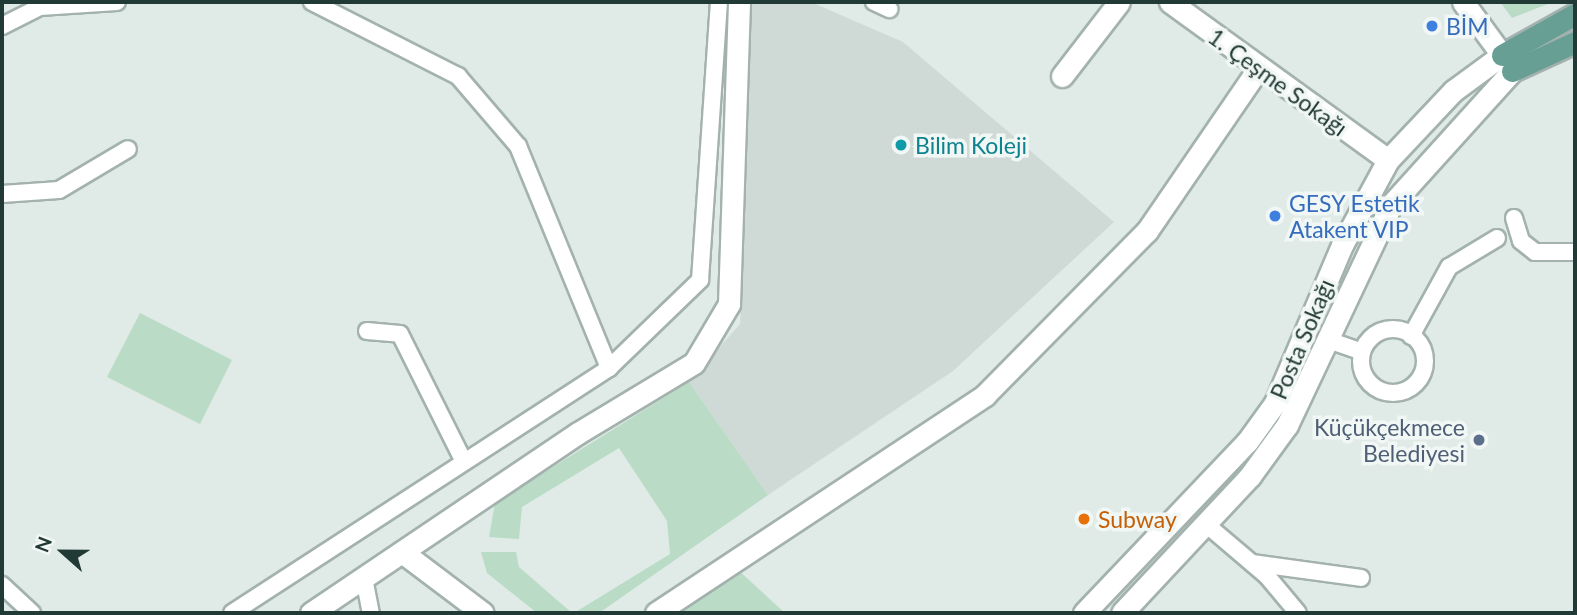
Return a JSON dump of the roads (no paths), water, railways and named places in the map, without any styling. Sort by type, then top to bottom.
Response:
[{"type":"main road","points":[[1507,63],[1575,14]]},
{"type":"main road","points":[[1507,63],[1575,42]]},
{"type":"street","points":[[311,613],[694,363],[729,304],[739,2]]},
{"type":"street","points":[[1062,76],[1119,2]]},
{"type":"street","name":"1. Çeşme Sokağı","points":[[1170,2],[1258,69],[1388,160]]},
{"type":"street","points":[[1463,2],[1507,63]]},
{"type":"street","name":"Posta Sokağı","points":[[1084,613],[1186,506],[1275,403],[1342,244],[1388,160],[1453,91],[1507,63]]},
{"type":"street","name":"Posta Sokağı","points":[[1122,613],[1207,525],[1287,425],[1391,205],[1507,63]]},
{"type":"street","points":[[656,613],[985,395],[1147,231],[1258,69]]},
{"type":"street","points":[[1307,331],[1328,340]]},
{"type":"street","points":[[1186,506],[1207,525]]},
{"type":"street","points":[[402,552],[483,613]]},
{"type":"lane","points":[[2,26],[40,7],[117,2]]},
{"type":"lane","points":[[312,2],[458,76],[518,146],[609,368]]},
{"type":"lane","points":[[232,613],[609,368],[700,280],[719,2]]},
{"type":"lane","points":[[2,194],[59,190],[128,149]]},
{"type":"lane","points":[[1514,218],[1521,241],[1535,252],[1575,252]]},
{"type":"lane","points":[[1411,335],[1449,267],[1497,237]]},
{"type":"lane","points":[[1385,330],[1411,335],[1422,348],[1423,370],[1402,391],[1374,387],[1363,372],[1362,352],[1385,330]]},
{"type":"lane","points":[[367,331],[400,334],[464,462]]},
{"type":"lane","points":[[1328,340],[1362,352]]},
{"type":"lane","points":[[1207,525],[1252,564],[1298,613]]},
{"type":"lane","points":[[1252,564],[1362,578]]},
{"type":"lane","points":[[363,578],[371,613]]},
{"type":"lane","points":[[2,585],[32,613]]},
{"type":"place","name":"BİM","points":[[1432,26]]},
{"type":"place","name":"Bilim Koleji","points":[[901,145]]},
{"type":"place","name":"GESY Estetik Atakent VIP","points":[[1275,216]]},
{"type":"place","name":"Küçükçekmece Belediyesi","points":[[1479,440]]},
{"type":"place","name":"Subway","points":[[1084,519]]}]
